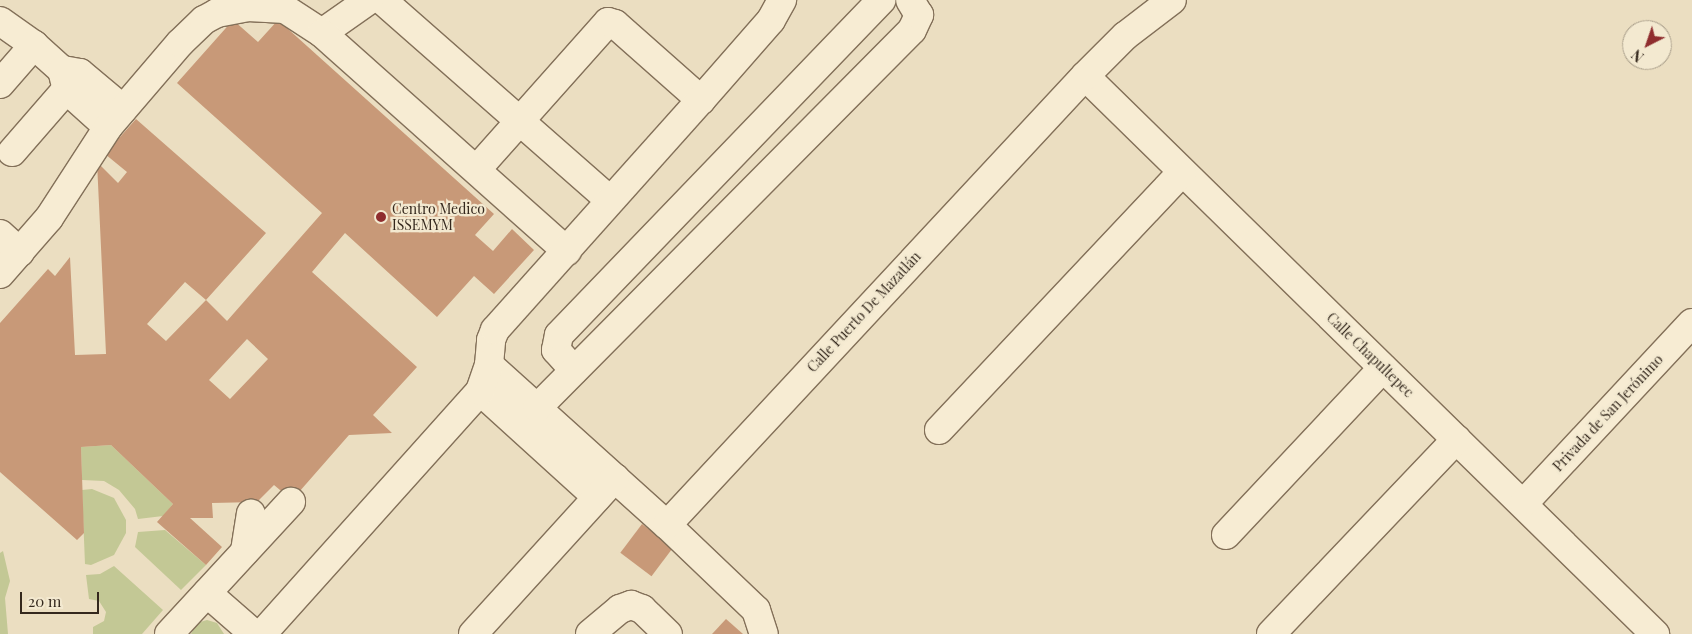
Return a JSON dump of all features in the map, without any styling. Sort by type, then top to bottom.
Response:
[{"type":"street","points":[[322,32],[369,0]]},
{"type":"street","points":[[382,0],[610,200]]},
{"type":"street","points":[[262,634],[480,391],[489,365],[491,340],[495,330],[701,100],[770,20],[782,0]]},
{"type":"street","points":[[574,370],[556,350],[559,335],[881,0]]},
{"type":"street","points":[[538,408],[912,30],[918,15],[910,0]]},
{"type":"street","name":"Calle Puerto De Mazatlán","points":[[667,525],[1085,76],[1125,36],[1172,0]]},
{"type":"street","points":[[0,274],[10,243],[49,218],[116,118],[194,29],[204,20],[229,8],[273,6],[285,9],[322,32],[567,250]]},
{"type":"street","points":[[0,21],[34,44],[116,118]]},
{"type":"street","points":[[477,168],[608,22],[615,24],[701,100]]},
{"type":"street","points":[[0,84],[34,44]]},
{"type":"street","name":"Calle Chapultepec","points":[[1085,76],[1383,368],[1524,503],[1655,634]]},
{"type":"street","points":[[12,152],[70,78]]},
{"type":"street","points":[[939,430],[1182,172]]},
{"type":"street","name":"Privada de San Jerónimo","points":[[1524,503],[1692,323]]},
{"type":"street","points":[[489,365],[538,408],[606,488]]},
{"type":"street","points":[[1226,535],[1383,368]]},
{"type":"street","points":[[480,391],[606,488],[667,525],[756,610],[764,634]]},
{"type":"street","points":[[1272,634],[1457,439]]},
{"type":"street","points":[[473,634],[606,488]]},
{"type":"street","points":[[169,634],[290,502]]},
{"type":"street","points":[[245,551],[251,513]]},
{"type":"street","points":[[207,593],[254,634]]},
{"type":"street","points":[[590,634],[620,609],[631,605],[642,609],[668,634]]},
{"type":"green space","points":[[111,445],[173,504],[163,516],[138,519],[135,509],[119,490],[104,481],[82,480],[81,447]]},
{"type":"green space","points":[[92,489],[114,498],[126,520],[126,533],[114,555],[91,565],[85,564],[82,490]]},
{"type":"green space","points":[[165,530],[206,565],[181,590],[135,547],[138,532]]},
{"type":"green space","points":[[3,551],[10,581],[5,598],[8,634],[0,634],[0,553]]},
{"type":"green space","points":[[114,566],[163,610],[142,634],[93,634],[93,627],[104,621],[106,612],[99,601],[89,599],[86,575],[100,574]]},
{"type":"green space","points":[[207,620],[217,623],[224,634],[191,634],[197,623]]},
{"type":"building","points":[[233,20],[258,42],[278,20],[494,214],[475,235],[493,251],[512,229],[534,250],[494,294],[474,276],[437,317],[345,233],[312,272],[417,367],[373,415],[392,433],[349,435],[292,500],[274,485],[257,502],[212,503],[213,518],[190,518],[222,547],[206,565],[157,522],[173,504],[111,445],[81,447],[84,533],[77,540],[0,472],[0,323],[48,269],[55,276],[70,257],[75,355],[106,354],[97,162],[118,183],[127,172],[105,154],[136,119],[266,233],[206,300],[227,321],[322,213],[177,83]],"holes":[[[185,282],[206,300],[166,341],[147,324]],[[247,339],[268,359],[230,399],[209,380]]]},
{"type":"building","points":[[642,524],[673,547],[651,576],[620,553]]},
{"type":"building","points":[[726,619],[743,634],[712,634]]},
{"type":"place","name":"Centro Medico ISSEMYM","points":[[381,217]]}]
